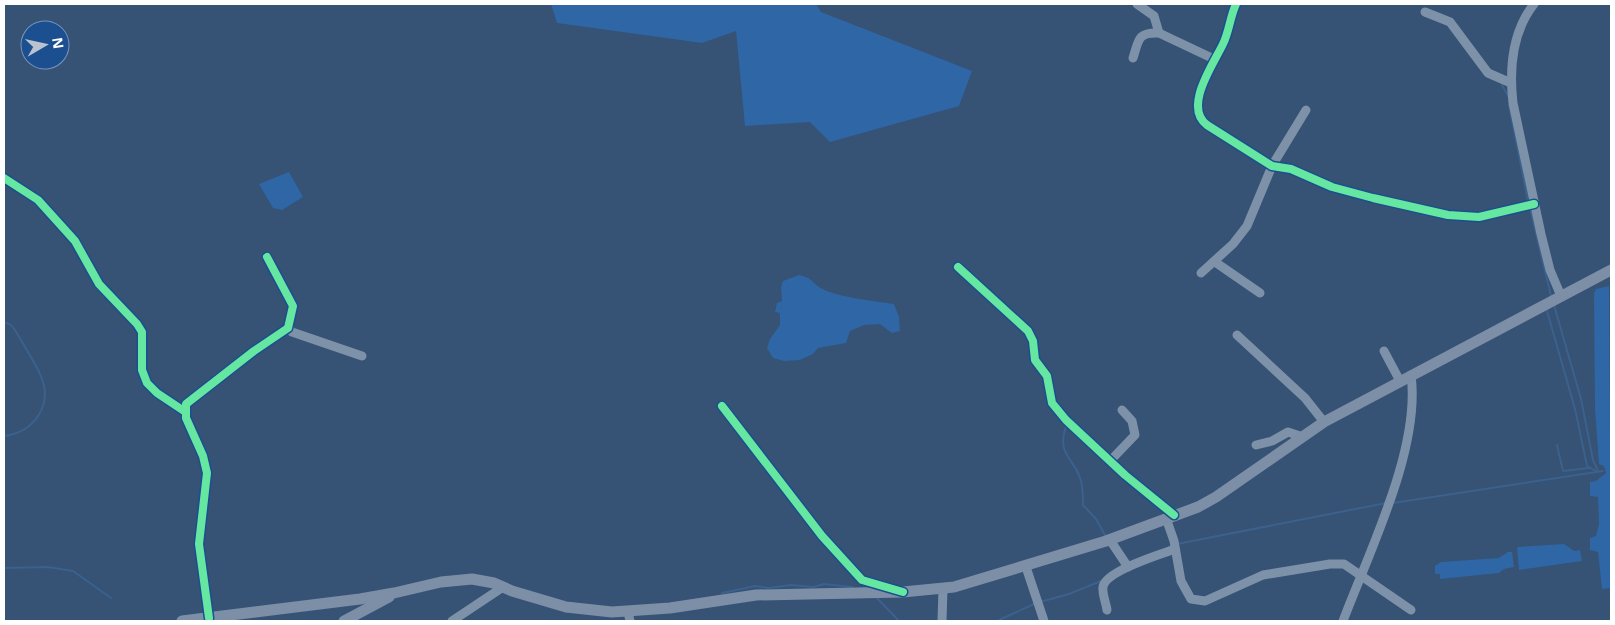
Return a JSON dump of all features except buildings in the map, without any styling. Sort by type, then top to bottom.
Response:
[{"type":"main road","points":[[182,621],[394,593],[464,579],[484,580],[566,607],[629,617],[756,595],[904,592],[954,587],[1108,540],[1216,498],[1324,422],[1611,270]]},
{"type":"main road","points":[[344,621],[394,593]]},
{"type":"street","points":[[1137,4],[1154,16],[1158,33]]},
{"type":"street","points":[[1236,4],[1223,44],[1214,59],[1198,101],[1201,120],[1272,166],[1290,169],[1348,192],[1448,215],[1486,217],[1531,205]]},
{"type":"street","points":[[1534,4],[1525,16],[1515,42],[1511,83],[1531,205],[1550,270],[1555,299]]},
{"type":"street","points":[[1425,12],[1450,22],[1484,68],[1499,80],[1511,83]]},
{"type":"street","points":[[1133,58],[1141,36],[1146,32],[1158,33],[1214,59]]},
{"type":"street","points":[[1201,273],[1215,262],[1247,226],[1272,166],[1306,110]]},
{"type":"street","points":[[4,178],[38,200],[75,242],[99,284],[137,324],[142,332],[142,370],[147,384],[184,411],[206,466],[204,507],[199,544],[209,618]]},
{"type":"street","points":[[184,411],[186,404],[191,398],[288,328],[293,306],[267,257]]},
{"type":"street","points":[[1215,262],[1260,293]]},
{"type":"street","points":[[958,267],[1028,331],[1033,341],[1035,360],[1049,381],[1052,403],[1068,421],[1169,517],[1184,588],[1191,599],[1205,601],[1249,580],[1280,572],[1344,564],[1411,610]]},
{"type":"street","points":[[288,328],[300,335],[362,356]]},
{"type":"street","points":[[1237,335],[1305,398],[1324,422]]},
{"type":"street","points":[[1384,350],[1400,381]]},
{"type":"street","points":[[1344,621],[1406,450],[1413,390],[1411,375]]},
{"type":"street","points":[[722,406],[822,536],[862,580],[904,592]]},
{"type":"street","points":[[1111,460],[1135,435],[1132,421],[1122,410]]},
{"type":"street","points":[[1256,445],[1272,441],[1288,432],[1303,437]]},
{"type":"street","points":[[1108,540],[1128,566]]},
{"type":"street","points":[[1107,610],[1103,587],[1105,582],[1128,566],[1174,545]]},
{"type":"street","points":[[1026,566],[1038,596],[1044,621]]},
{"type":"street","points":[[452,621],[503,587]]},
{"type":"street","points":[[942,621],[943,588]]},
{"type":"shaded area","points":[[551,4],[816,4],[821,12],[972,71],[959,106],[830,142],[810,122],[745,126],[736,31],[702,43],[557,23]]},
{"type":"shaded area","points":[[289,172],[303,197],[282,210],[273,208],[259,184]]},
{"type":"shaded area","points":[[799,275],[809,279],[819,287],[834,293],[894,304],[899,317],[900,331],[892,333],[880,324],[864,325],[850,331],[846,343],[818,348],[813,354],[800,360],[784,361],[773,358],[767,348],[770,339],[780,325],[780,313],[775,312],[777,303],[782,301],[781,287],[783,281]]},
{"type":"shaded area","points":[[1609,286],[1611,588],[1602,589],[1598,552],[1590,550],[1590,538],[1596,536],[1599,524],[1598,497],[1590,496],[1590,482],[1596,481],[1606,473],[1604,466],[1599,464],[1595,410],[1594,293],[1596,289]]},
{"type":"shaded area","points":[[1564,544],[1574,551],[1580,550],[1582,561],[1519,570],[1517,547]]},
{"type":"shaded area","points":[[1508,552],[1512,552],[1514,567],[1504,569],[1499,573],[1440,579],[1440,574],[1435,574],[1435,566],[1441,562],[1499,558]]},
{"type":"waterway","points":[[1502,85],[1508,96]]},
{"type":"waterway","points":[[1509,105],[1528,201]]},
{"type":"waterway","points":[[1530,208],[1551,296]]},
{"type":"waterway","points":[[1554,305],[1581,399],[1593,460],[1598,471]]},
{"type":"waterway","points":[[1547,311],[1575,409],[1587,466],[1596,471]]},
{"type":"waterway","points":[[4,322],[11,325],[15,330],[34,363],[44,385],[45,396],[43,406],[33,423],[25,429],[4,436]]},
{"type":"waterway","points":[[1052,381],[1054,393]]},
{"type":"waterway","points":[[1066,426],[1063,444],[1081,481],[1083,505],[1096,519],[1106,537]]},
{"type":"waterway","points":[[1557,445],[1563,471],[1589,468]]},
{"type":"waterway","points":[[1393,503],[1603,471]]},
{"type":"waterway","points":[[1177,544],[1386,503]]},
{"type":"waterway","points":[[4,568],[48,567],[73,571],[111,598]]},
{"type":"waterway","points":[[1040,602],[1069,594],[1101,581]]},
{"type":"waterway","points":[[722,593],[755,586],[769,588],[791,585],[813,587],[824,584],[852,587]]},
{"type":"waterway","points":[[875,596],[899,621]]},
{"type":"waterway","points":[[997,621],[1036,603]]},
{"type":"waterway","points":[[968,621],[977,621]]},
{"type":"cycle path","points":[[1236,4],[1225,39],[1207,74],[1199,97],[1198,108],[1200,117],[1207,125],[1272,166],[1291,169],[1332,187],[1373,198],[1448,215],[1479,217],[1534,204]]},
{"type":"cycle path","points":[[4,178],[38,200],[75,241],[99,284],[137,324],[142,332],[142,370],[147,383],[157,393],[184,411]]},
{"type":"cycle path","points":[[209,618],[199,544],[207,473],[203,456],[186,418],[186,404],[254,351],[288,328],[293,306],[267,257]]},
{"type":"cycle path","points":[[958,267],[1028,331],[1033,341],[1035,360],[1047,376],[1052,403],[1066,420],[1125,475],[1174,515]]},
{"type":"cycle path","points":[[722,406],[822,536],[862,580],[903,592]]}]
